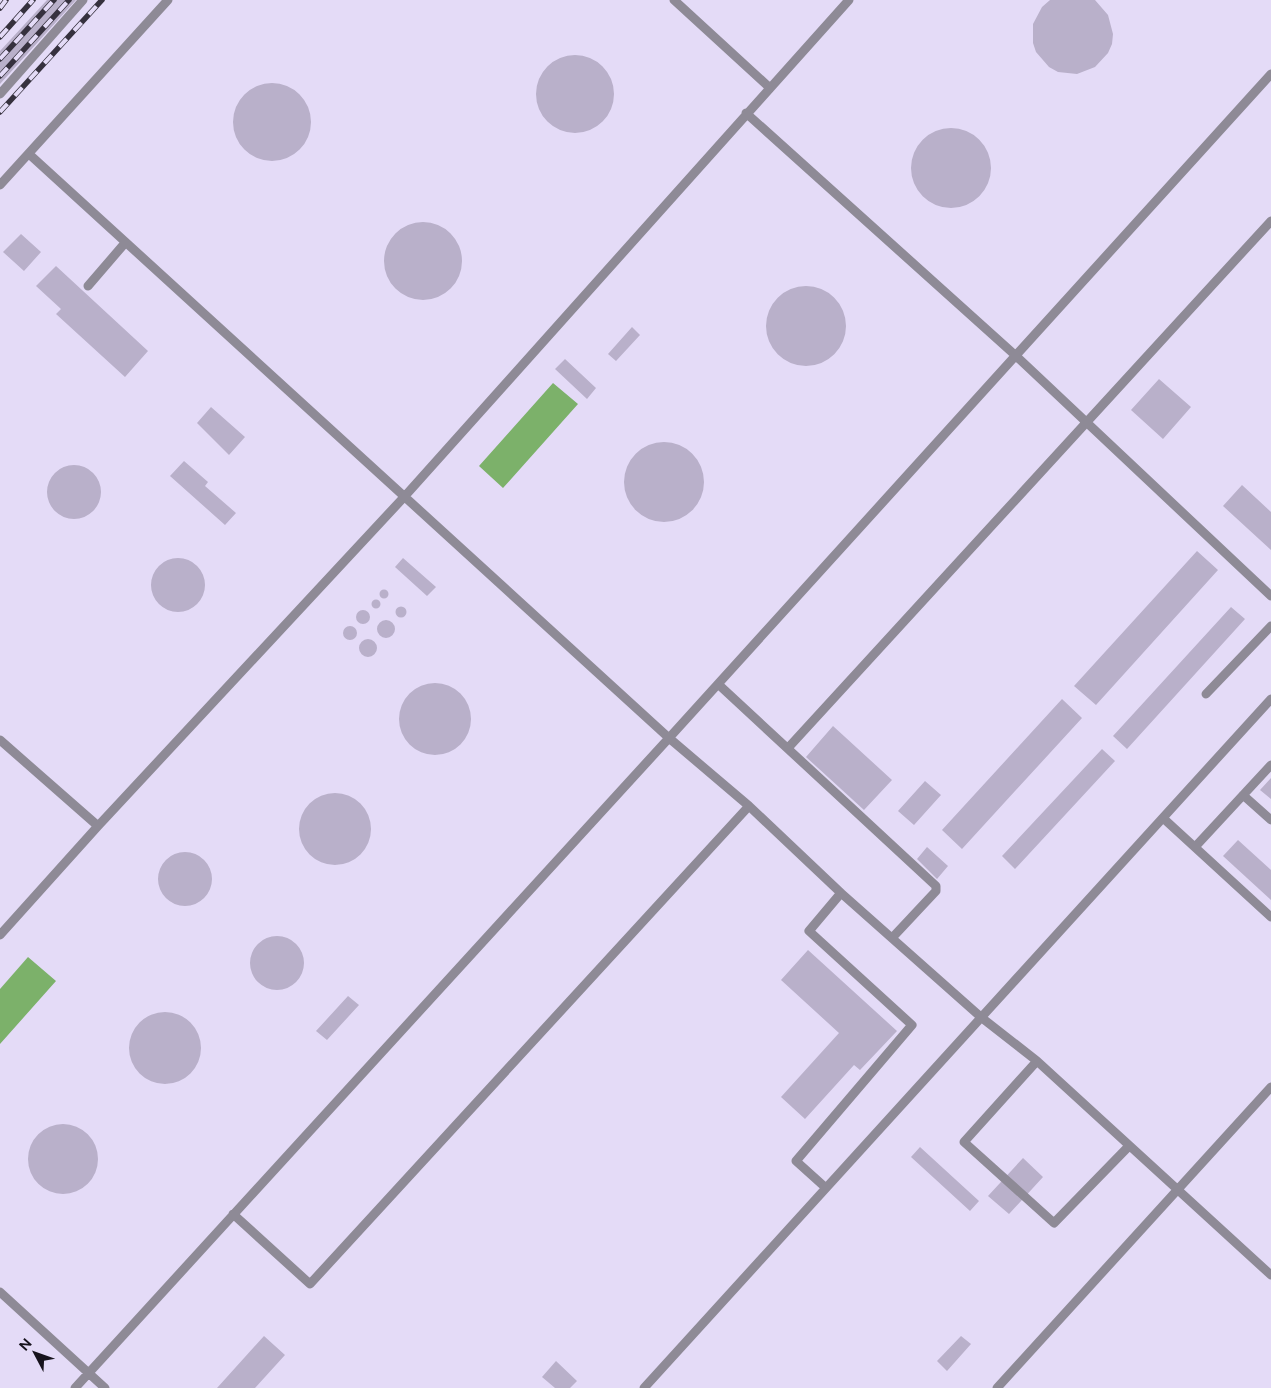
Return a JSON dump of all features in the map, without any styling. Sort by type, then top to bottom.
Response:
[{"type":"lane","points":[[0,94],[83,0]]},
{"type":"lane","points":[[0,185],[168,0]]},
{"type":"lane","points":[[674,0],[770,88]]},
{"type":"lane","points":[[0,935],[98,826],[405,496],[850,0]]},
{"type":"lane","points":[[75,1388],[669,738],[1271,74]]},
{"type":"lane","points":[[746,114],[1015,356],[1271,596]]},
{"type":"lane","points":[[29,154],[669,738],[749,806],[841,893],[982,1018],[1037,1061],[1271,1275]]},
{"type":"lane","points":[[788,748],[1271,221]]},
{"type":"lane","points":[[88,286],[125,243]]},
{"type":"lane","points":[[1206,694],[1271,626]]},
{"type":"lane","points":[[718,684],[936,886],[936,891],[892,938]]},
{"type":"lane","points":[[644,1388],[1271,699]]},
{"type":"lane","points":[[0,740],[98,826]]},
{"type":"lane","points":[[1195,847],[1271,765]]},
{"type":"lane","points":[[1243,795],[1271,820]]},
{"type":"lane","points":[[233,1214],[310,1284],[749,806]]},
{"type":"lane","points":[[1163,818],[1271,917]]},
{"type":"lane","points":[[826,1188],[796,1161],[912,1025],[809,931],[841,893]]},
{"type":"lane","points":[[1037,1061],[964,1142],[1054,1223],[1130,1146]]},
{"type":"lane","points":[[997,1388],[1271,1087]]},
{"type":"lane","points":[[0,1292],[106,1388]]},
{"type":"shaded area","points":[[553,383],[578,404],[503,488],[479,466]]},
{"type":"shaded area","points":[[28,957],[56,981],[0,1044],[0,989]]},
{"type":"building","points":[[47,0],[76,0],[0,84],[0,51]]},
{"type":"building","points":[[1050,0],[1095,0],[1108,15],[1113,34],[1112,44],[1108,53],[1095,67],[1077,74],[1058,72],[1049,67],[1036,52],[1033,43],[1033,24],[1042,7]]},
{"type":"building","points":[[575,55],[590,58],[603,66],[611,79],[614,94],[611,109],[603,122],[590,130],[575,133],[560,130],[547,122],[539,109],[536,94],[539,79],[547,66],[560,58]]},
{"type":"building","points":[[264,83],[280,83],[294,89],[305,100],[311,114],[311,130],[305,144],[294,155],[280,161],[264,161],[250,155],[239,144],[233,130],[233,114],[239,100],[250,89]]},
{"type":"building","points":[[943,128],[959,128],[980,139],[991,160],[991,176],[980,197],[959,208],[943,208],[929,202],[917,190],[911,176],[911,160],[917,146],[929,134]]},
{"type":"building","points":[[415,222],[431,222],[445,228],[456,239],[462,253],[462,269],[456,283],[445,294],[431,300],[415,300],[401,294],[390,283],[384,269],[384,253],[390,239],[401,228]]},
{"type":"building","points":[[21,234],[41,252],[24,271],[3,252]]},
{"type":"building","points":[[56,266],[148,351],[125,377],[56,314],[61,309],[36,286]]},
{"type":"building","points":[[798,286],[814,286],[835,297],[846,318],[846,334],[835,355],[814,366],[798,366],[784,360],[772,348],[766,334],[766,318],[772,304],[784,292]]},
{"type":"building","points":[[632,327],[640,335],[616,361],[608,354]]},
{"type":"building","points":[[565,359],[596,388],[587,399],[555,369]]},
{"type":"building","points":[[1159,379],[1191,407],[1163,439],[1131,410]]},
{"type":"building","points":[[211,407],[245,437],[229,455],[197,423]]},
{"type":"building","points":[[656,442],[672,442],[693,453],[704,474],[704,490],[693,511],[672,522],[656,522],[642,516],[630,504],[624,490],[624,474],[630,460],[642,448]]},
{"type":"building","points":[[184,461],[208,482],[205,486],[236,513],[225,525],[170,476]]},
{"type":"building","points":[[74,465],[84,467],[93,473],[99,482],[101,492],[99,502],[93,511],[84,517],[74,519],[64,517],[55,511],[49,502],[47,492],[49,482],[55,473],[64,467]]},
{"type":"building","points":[[1242,485],[1271,512],[1271,550],[1223,506]]},
{"type":"building","points":[[1197,551],[1218,570],[1096,705],[1074,686]]},
{"type":"building","points":[[178,558],[188,560],[197,566],[203,575],[205,585],[203,595],[197,604],[188,610],[178,612],[168,610],[159,604],[153,595],[151,585],[153,575],[159,566],[168,560]]},
{"type":"building","points":[[403,558],[436,587],[427,596],[395,567]]},
{"type":"building","points":[[384,589],[389,594],[384,599],[379,594]]},
{"type":"building","points":[[376,599],[381,604],[376,609],[371,604]]},
{"type":"building","points":[[401,606],[407,612],[401,618],[395,612]]},
{"type":"building","points":[[1231,607],[1245,619],[1127,749],[1113,736]]},
{"type":"building","points":[[363,610],[368,612],[370,617],[368,622],[363,624],[358,622],[356,617],[358,612]]},
{"type":"building","points":[[386,620],[392,623],[395,629],[392,635],[386,638],[380,635],[377,629],[380,623]]},
{"type":"building","points":[[350,626],[355,628],[357,633],[355,638],[350,640],[345,638],[343,633],[345,628]]},
{"type":"building","points":[[368,639],[374,642],[377,648],[374,654],[368,657],[362,654],[359,648],[362,642]]},
{"type":"building","points":[[435,683],[455,689],[465,699],[471,719],[465,739],[455,749],[435,755],[415,749],[405,739],[399,719],[405,699],[415,689]]},
{"type":"building","points":[[1062,699],[1082,718],[962,849],[942,830]]},
{"type":"building","points":[[833,726],[892,780],[864,810],[806,757]]},
{"type":"building","points":[[1102,749],[1115,761],[1015,869],[1002,856]]},
{"type":"building","points":[[1271,778],[1271,799],[1260,790]]},
{"type":"building","points":[[925,781],[941,795],[914,825],[898,811]]},
{"type":"building","points":[[335,793],[355,799],[365,809],[371,829],[365,849],[355,859],[335,865],[315,859],[305,849],[299,829],[305,809],[315,799]]},
{"type":"building","points":[[1238,840],[1271,870],[1271,900],[1223,856]]},
{"type":"building","points":[[927,847],[948,866],[937,879],[917,859]]},
{"type":"building","points":[[185,852],[195,854],[204,860],[210,869],[212,879],[210,889],[204,898],[195,904],[185,906],[175,904],[166,898],[160,889],[158,879],[160,869],[166,860],[175,854]]},
{"type":"building","points":[[277,936],[287,938],[296,944],[302,953],[304,963],[302,973],[296,982],[287,988],[277,990],[267,988],[258,982],[252,973],[250,963],[252,953],[258,944],[267,938]]},
{"type":"building","points":[[808,950],[897,1031],[860,1070],[854,1065],[805,1119],[781,1097],[839,1033],[781,980]]},
{"type":"building","points":[[348,996],[359,1005],[327,1040],[316,1031]]},
{"type":"building","points":[[165,1012],[185,1018],[195,1028],[201,1048],[195,1068],[185,1078],[165,1084],[145,1078],[135,1068],[129,1048],[135,1028],[145,1018]]},
{"type":"building","points":[[70,1124],[83,1130],[92,1139],[96,1145],[98,1159],[96,1173],[88,1184],[77,1192],[56,1194],[49,1192],[38,1184],[30,1173],[28,1152],[30,1145],[38,1134],[49,1126]]},
{"type":"building","points":[[920,1147],[979,1201],[970,1211],[911,1157]]},
{"type":"building","points":[[1023,1158],[1043,1177],[1009,1214],[988,1196]]},
{"type":"building","points":[[264,1336],[285,1355],[255,1388],[217,1388]]},
{"type":"building","points":[[961,1336],[971,1344],[947,1371],[937,1361]]},
{"type":"building","points":[[556,1361],[577,1381],[570,1388],[555,1388],[542,1377]]},
{"type":"railway","points":[[0,8],[6,0]]},
{"type":"railway","points":[[0,37],[33,0]]},
{"type":"railway","points":[[0,59],[54,0]]},
{"type":"railway","points":[[0,76],[69,0]]},
{"type":"railway","points":[[0,112],[102,0]]}]
